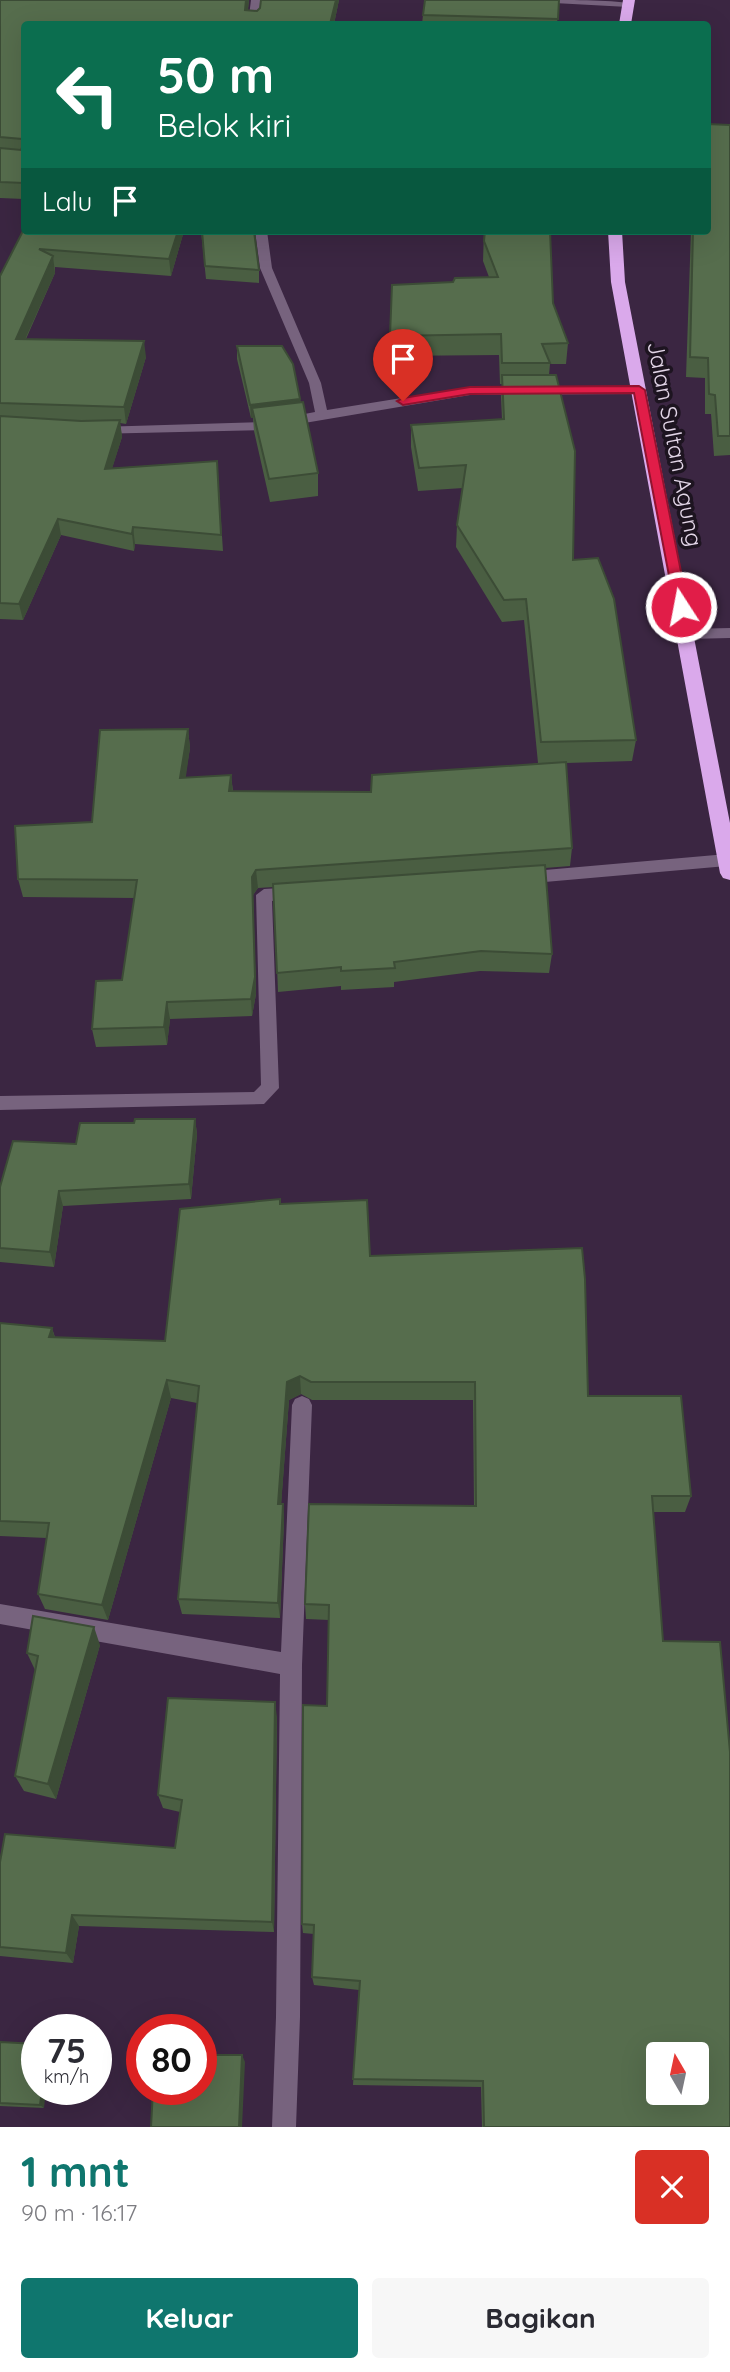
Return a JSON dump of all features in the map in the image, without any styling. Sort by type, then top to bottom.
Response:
[{"type":"highway","points":[[626,21],[629,2]]},
{"type":"highway","name":"Jalan Sultan Agung","points":[[615,235],[618,282],[729,866]]},
{"type":"street","points":[[253,21],[256,0]]},
{"type":"street","points":[[554,0],[629,2]]},
{"type":"street","points":[[262,235],[266,268],[315,383],[322,415]]},
{"type":"street","points":[[79,431],[216,430],[263,426],[470,390],[639,390]]},
{"type":"street","points":[[687,634],[730,633]]},
{"type":"street","points":[[509,879],[622,870],[729,866]]},
{"type":"street","points":[[0,1103],[258,1099],[270,1088],[264,895],[318,892]]},
{"type":"street","points":[[284,2127],[288,2017],[291,1665],[302,1405]]},
{"type":"street","points":[[0,1615],[291,1665]]},
{"type":"building","points":[[0,0],[246,0],[245,10],[257,11],[261,0],[336,0],[331,21],[21,21],[21,139],[0,137]]},
{"type":"building","points":[[425,0],[559,0],[558,19],[423,15]]},
{"type":"building","points":[[711,124],[730,125],[730,436],[718,436],[715,395],[709,394],[708,358],[690,357],[693,235],[711,235]]},
{"type":"building","points":[[0,148],[21,150],[21,183],[0,182]]},
{"type":"building","points":[[21,235],[177,235],[169,259],[39,249],[53,256],[16,339],[144,341],[124,407],[0,403],[0,276]]},
{"type":"building","points":[[202,235],[255,235],[259,270],[205,266]]},
{"type":"building","points":[[485,235],[550,235],[553,303],[568,343],[542,344],[550,363],[502,363],[501,334],[390,336],[392,285],[453,282],[455,278],[498,277],[484,241]]},
{"type":"building","points":[[237,346],[282,346],[293,364],[300,399],[250,405]]},
{"type":"building","points":[[502,375],[556,375],[575,451],[573,560],[598,558],[614,599],[636,740],[541,742],[526,599],[504,600],[457,525],[466,465],[419,468],[411,425],[504,419]]},
{"type":"building","points":[[303,402],[318,473],[269,479],[252,408]]},
{"type":"building","points":[[0,416],[81,421],[120,420],[105,469],[217,461],[221,535],[133,527],[132,534],[58,519],[19,604],[0,603]]},
{"type":"building","points":[[188,729],[180,778],[231,775],[229,791],[371,792],[372,775],[566,762],[572,848],[256,870],[252,877],[255,977],[251,999],[167,1002],[164,1027],[92,1029],[96,981],[122,980],[137,880],[18,879],[15,826],[92,822],[100,730]]},
{"type":"building","points":[[545,865],[552,954],[481,951],[394,962],[395,968],[341,971],[341,967],[277,973],[273,884]]},
{"type":"building","points":[[135,1119],[195,1119],[189,1184],[59,1191],[50,1252],[0,1248],[0,1187],[13,1141],[76,1144],[80,1123],[134,1123]]},
{"type":"building","points":[[280,1199],[280,1204],[367,1200],[370,1256],[582,1248],[588,1396],[681,1396],[691,1496],[652,1496],[663,1641],[720,1642],[730,1752],[730,2127],[484,2127],[483,2081],[353,2079],[360,1981],[312,1977],[314,1925],[302,1924],[303,1705],[327,1706],[329,1605],[305,1604],[309,1504],[476,1506],[475,1382],[311,1382],[300,1376],[287,1382],[278,1504],[283,1504],[278,1603],[178,1599],[199,1386],[167,1380],[102,1605],[38,1594],[49,1523],[0,1521],[0,1323],[52,1328],[49,1337],[165,1341],[180,1209]]},
{"type":"building","points":[[33,1616],[94,1627],[48,1784],[15,1776],[38,1656],[27,1653]]},
{"type":"building","points":[[168,1698],[275,1702],[272,1922],[72,1915],[66,1953],[0,1947],[0,1862],[5,1834],[175,1848],[182,1800],[158,1795]]},
{"type":"building","points":[[0,2042],[21,2043],[21,2104],[0,2103]]},
{"type":"building","points":[[217,2055],[242,2055],[239,2127],[151,2127],[152,2105],[217,2105]]},
{"type":"route","points":[[403,401],[470,390],[639,390],[681,607]]}]
